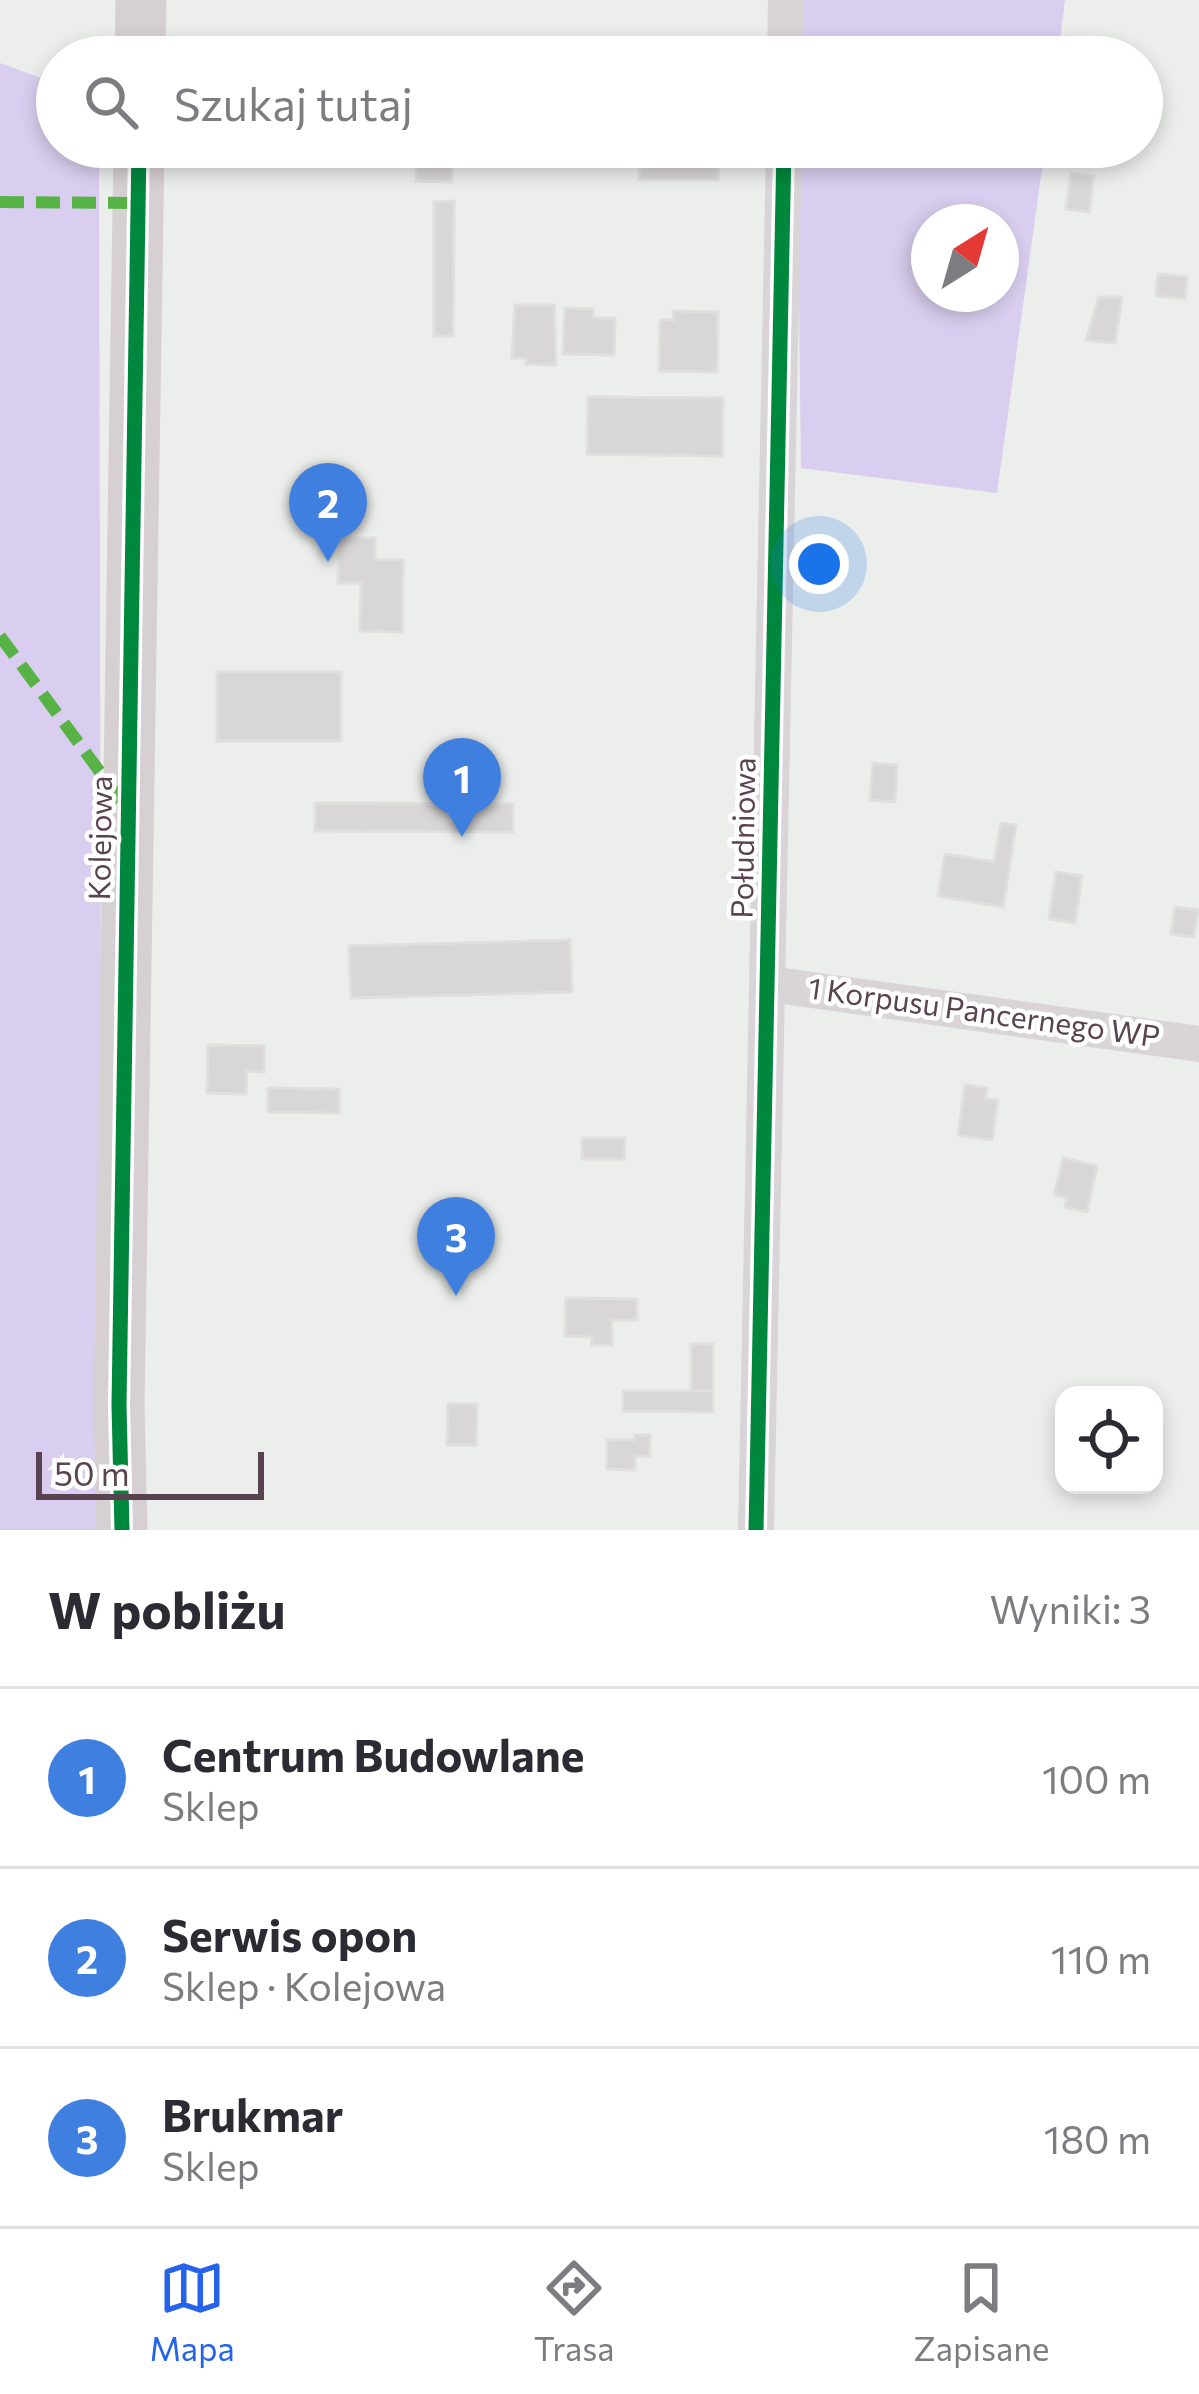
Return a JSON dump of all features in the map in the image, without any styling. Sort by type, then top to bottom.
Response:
[{"type":"street","points":[[140,36],[141,0]]},
{"type":"street","points":[[785,36],[786,0]]},
{"type":"street","name":"Kolejowa","points":[[122,1530],[119,1428],[139,168]]},
{"type":"street","name":"Południowa","points":[[756,1530],[784,168]]},
{"type":"street","name":"1 Korpusu Pancernego WP","points":[[769,984],[1199,1044]]},
{"type":"shaded area","points":[[795,0],[1065,0],[1061,36],[796,36]]},
{"type":"shaded area","points":[[0,63],[36,76],[36,168],[99,168],[102,1530],[0,1530]]},
{"type":"shaded area","points":[[797,168],[1042,168],[997,493],[801,468]]},
{"type":"building","points":[[416,168],[452,168],[452,182],[416,181]]},
{"type":"building","points":[[639,168],[718,168],[718,180],[639,180]]},
{"type":"building","points":[[1071,173],[1094,176],[1089,212],[1066,209]]},
{"type":"building","points":[[454,201],[453,336],[434,336],[434,202]]},
{"type":"building","points":[[1158,274],[1187,277],[1185,299],[1156,296]]},
{"type":"building","points":[[1099,297],[1122,297],[1115,343],[1086,340]]},
{"type":"building","points":[[515,305],[554,305],[556,365],[526,364],[526,358],[512,358]]},
{"type":"building","points":[[565,308],[593,309],[593,318],[615,318],[614,355],[563,354]]},
{"type":"building","points":[[673,311],[718,312],[717,372],[659,371],[660,320],[674,320]]},
{"type":"building","points":[[588,397],[723,398],[722,456],[587,454]]},
{"type":"building","points":[[339,538],[375,538],[375,560],[403,560],[402,632],[360,631],[361,583],[338,583]]},
{"type":"building","points":[[217,672],[341,672],[341,741],[217,741]]},
{"type":"building","points":[[873,763],[897,765],[895,802],[870,800]]},
{"type":"building","points":[[315,803],[513,804],[513,832],[315,831]]},
{"type":"building","points":[[1001,823],[1016,825],[1003,907],[938,896],[945,854],[994,862]]},
{"type":"building","points":[[1056,872],[1082,876],[1075,923],[1049,919]]},
{"type":"building","points":[[1175,907],[1198,910],[1194,937],[1171,934]]},
{"type":"building","points":[[570,940],[572,992],[351,998],[349,946]]},
{"type":"building","points":[[208,1045],[264,1046],[264,1072],[247,1071],[246,1094],[207,1093]]},
{"type":"building","points":[[965,1085],[987,1088],[985,1099],[998,1100],[992,1140],[958,1135]]},
{"type":"building","points":[[268,1088],[339,1089],[339,1113],[268,1112]]},
{"type":"building","points":[[582,1138],[625,1138],[624,1159],[582,1159]]},
{"type":"building","points":[[1063,1158],[1097,1166],[1087,1212],[1065,1207],[1067,1198],[1054,1195]]},
{"type":"building","points":[[566,1298],[637,1299],[637,1320],[612,1320],[612,1345],[592,1345],[592,1337],[565,1336]]},
{"type":"building","points":[[691,1344],[713,1344],[713,1391],[691,1391]]},
{"type":"building","points":[[623,1391],[713,1391],[713,1412],[623,1411]]},
{"type":"building","points":[[448,1404],[477,1404],[476,1445],[447,1445]]},
{"type":"building","points":[[635,1435],[650,1435],[650,1456],[635,1456],[635,1470],[607,1469],[607,1440],[635,1440]]},
{"type":"marked path","points":[[0,202],[138,203]]},
{"type":"marked path","points":[[0,636],[128,810]]},
{"type":"cycle path","points":[[122,1530],[119,1405],[139,168]]},
{"type":"cycle path","points":[[756,1530],[784,168]]},
{"type":"place","name":"Serwis opon","points":[[328,562]]},
{"type":"place","name":"Centrum Budowlane","points":[[462,837]]},
{"type":"place","name":"Brukmar","points":[[456,1296]]}]
